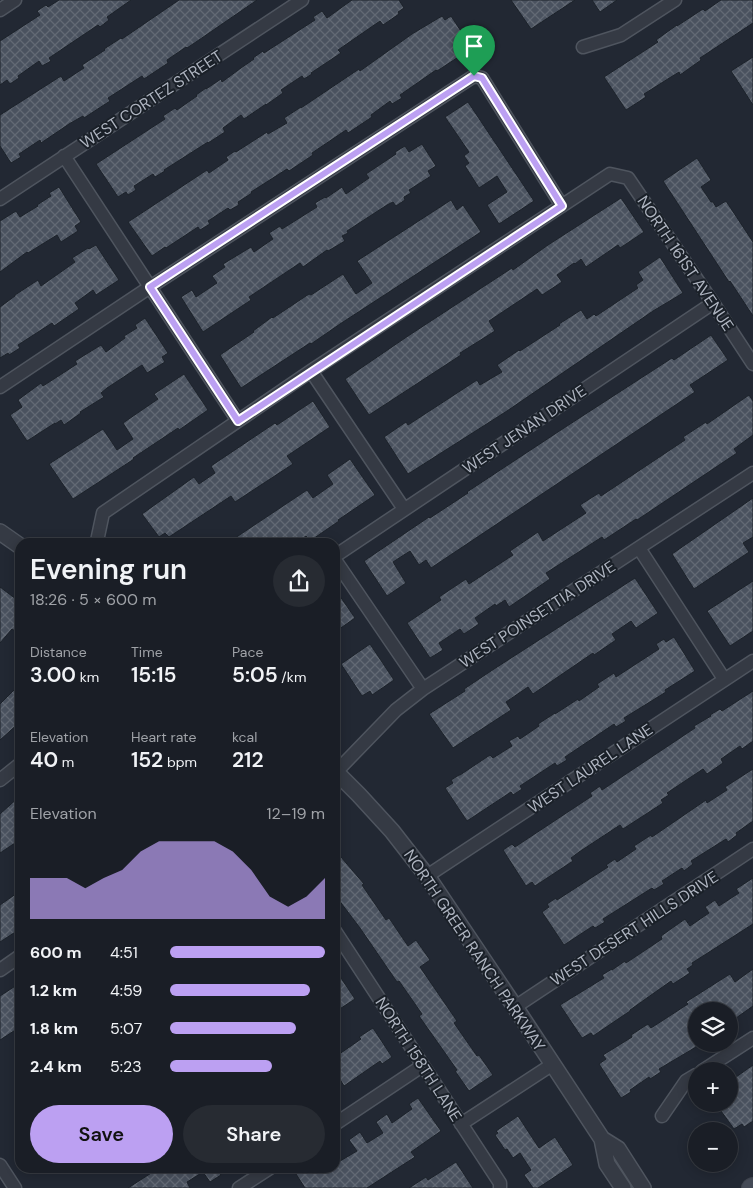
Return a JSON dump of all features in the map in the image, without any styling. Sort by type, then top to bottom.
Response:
[{"type":"street","points":[[0,10],[15,0]]},
{"type":"street","name":"WEST CORTEZ STREET","points":[[2,194],[64,156],[302,0]]},
{"type":"street","points":[[583,47],[622,35],[675,0]]},
{"type":"street","points":[[0,387],[474,76],[482,78],[562,206],[311,371],[103,513],[98,538]]},
{"type":"street","points":[[64,156],[238,421]]},
{"type":"street","name":"NORTH 161ST AVENUE","points":[[562,206],[610,174],[628,178],[753,364]]},
{"type":"street","name":"WEST JENAN DRIVE","points":[[340,553],[713,303]]},
{"type":"street","points":[[311,371],[404,510]]},
{"type":"street","name":"WEST POINSETTIA DRIVE","points":[[340,767],[396,710],[423,689],[753,473]]},
{"type":"street","points":[[0,532],[15,542]]},
{"type":"street","points":[[639,548],[724,679]]},
{"type":"street","points":[[340,567],[423,689]]},
{"type":"street","name":"WEST LAUREL LANE","points":[[427,876],[753,661]]},
{"type":"street","points":[[0,780],[15,768]]},
{"type":"street","name":"NORTH GREER RANCH PARKWAY","points":[[340,777],[392,831],[427,876],[602,1139],[608,1164],[623,1188]]},
{"type":"street","name":"WEST DESERT HILLS DRIVE","points":[[515,1007],[753,849]]},
{"type":"street","name":"NORTH 158TH LANE","points":[[340,939],[500,1183],[500,1188]]},
{"type":"street","points":[[0,970],[15,960]]},
{"type":"street","points":[[716,1062],[753,1038]]},
{"type":"street","points":[[462,1124],[553,1064]]},
{"type":"street","points":[[340,1121],[422,1066]]},
{"type":"street","points":[[662,1116],[688,1081]]},
{"type":"street","name":"NORTH GREER RANCH PARKWAY","points":[[602,1139],[618,1149],[643,1188]]},
{"type":"street","points":[[0,1165],[15,1188]]},
{"type":"street","points":[[239,1188],[262,1173]]},
{"type":"building","points":[[59,0],[131,0],[107,17],[109,20],[100,27],[98,25],[49,58],[51,61],[42,66],[39,61],[10,84],[7,80],[0,85],[0,41],[40,15],[37,11]]},
{"type":"building","points":[[179,0],[257,0],[167,60],[168,63],[144,79],[142,76],[108,98],[110,101],[84,118],[83,116],[69,124],[41,143],[40,140],[19,154],[21,157],[11,163],[0,146],[0,115],[61,76],[64,81],[84,68],[82,65],[104,49]]},
{"type":"building","points":[[352,0],[399,0],[404,8],[398,12],[399,14],[383,25],[380,21],[338,50],[341,53],[312,74],[304,79],[302,76],[281,90],[283,93],[266,105],[244,119],[241,115],[223,128],[225,132],[155,177],[153,174],[134,186],[136,190],[128,195],[126,192],[118,197],[96,164],[165,119],[163,116],[175,108],[177,110],[221,79],[222,82],[263,51],[264,53],[315,20],[313,17],[322,11],[327,18]]},
{"type":"building","points":[[511,0],[575,0],[531,29]]},
{"type":"building","points":[[592,0],[617,0],[600,12]]},
{"type":"building","points":[[721,0],[753,0],[753,23],[700,58],[701,60],[680,75],[679,72],[644,94],[646,97],[626,110],[604,77],[658,42],[656,40],[677,25],[703,9],[705,11]]},
{"type":"building","points":[[442,16],[445,20],[451,16],[474,51],[465,57],[463,54],[436,70],[400,95],[402,98],[392,104],[390,101],[371,115],[372,117],[348,133],[346,130],[289,171],[287,169],[251,192],[238,202],[239,205],[230,210],[228,208],[208,221],[210,224],[200,230],[198,227],[152,256],[128,222],[207,170],[209,173],[228,160],[226,157],[235,151],[267,132],[268,134],[287,123],[284,118],[359,69],[360,71],[412,34]]},
{"type":"building","points":[[753,57],[753,105],[731,71]]},
{"type":"building","points":[[468,102],[534,201],[499,224],[487,205],[507,192],[497,176],[479,188],[465,166],[469,163],[464,156],[469,152],[445,117]]},
{"type":"building","points":[[422,144],[436,166],[428,171],[431,176],[409,190],[411,193],[404,197],[405,200],[396,206],[393,202],[387,205],[347,231],[348,233],[342,236],[345,241],[327,250],[303,267],[300,263],[249,297],[251,300],[203,332],[181,297],[192,290],[196,297],[217,283],[212,276],[225,267],[223,264],[251,247],[254,252],[273,239],[269,233],[280,226],[282,229],[317,207],[315,203],[342,187],[346,194],[369,178],[366,174],[396,154],[395,152],[405,146],[409,152]]},
{"type":"building","points":[[697,158],[711,180],[701,187],[711,202],[716,207],[726,201],[753,242],[753,316],[663,181]]},
{"type":"building","points":[[59,187],[81,222],[75,226],[78,231],[61,242],[57,235],[27,252],[0,272],[0,221],[16,211],[20,217],[51,196],[49,193]]},
{"type":"building","points":[[621,198],[644,232],[620,248],[618,245],[586,267],[581,259],[574,263],[557,275],[562,282],[542,295],[537,289],[489,321],[495,331],[369,415],[345,379]]},
{"type":"building","points":[[451,200],[457,210],[463,205],[481,232],[241,388],[220,355],[272,317],[343,274],[356,294],[372,283],[357,261]]},
{"type":"building","points":[[96,245],[119,280],[96,295],[93,290],[75,303],[79,309],[54,326],[52,323],[18,345],[20,348],[0,358],[0,307],[38,280],[41,286],[75,262],[72,258]]},
{"type":"building","points":[[660,257],[683,293],[653,311],[507,411],[408,474],[384,437],[406,422],[408,425],[477,380],[480,385],[502,372],[497,365],[581,310],[587,319],[594,314],[596,316],[638,288],[636,285],[643,280],[638,272]]},
{"type":"building","points":[[145,318],[168,353],[162,357],[165,362],[147,373],[142,365],[107,388],[101,393],[104,397],[64,425],[61,420],[27,441],[10,415],[22,407],[18,400],[41,383],[43,386],[77,364],[75,361],[101,345],[106,352],[125,338],[124,336],[137,328],[135,325]]},
{"type":"building","points":[[711,335],[728,360],[690,385],[695,392],[431,568],[426,560],[419,565],[410,551],[393,562],[406,583],[387,596],[364,561],[567,426]]},
{"type":"building","points":[[184,374],[208,410],[73,499],[49,464],[103,429],[117,450],[133,439],[123,423],[158,399],[154,394]]},
{"type":"building","points":[[749,395],[753,401],[753,435],[734,449],[737,453],[637,520],[604,540],[602,537],[546,573],[550,579],[509,607],[505,600],[496,606],[495,604],[475,618],[479,624],[464,634],[460,629],[439,643],[443,650],[430,658],[407,623],[441,600],[439,597],[466,579],[469,584],[513,555],[510,551],[538,532],[543,541],[586,513],[580,505],[599,493],[601,496],[685,440],[683,437],[706,422],[707,424]]},
{"type":"building","points":[[313,401],[330,427],[287,456],[293,464],[235,502],[231,496],[169,537],[165,533],[159,537],[142,514],[194,477],[199,484],[215,473],[211,466],[275,423],[277,425]]},
{"type":"building","points":[[350,459],[375,495],[314,538],[308,538],[306,536],[303,538],[235,538],[307,490],[313,498],[333,484],[327,475]]},
{"type":"building","points":[[753,498],[753,537],[743,543],[749,552],[694,589],[672,554]]},
{"type":"building","points":[[635,578],[658,613],[636,628],[631,621],[612,634],[616,640],[594,655],[593,653],[533,694],[528,687],[506,702],[511,710],[453,748],[429,714],[465,691],[464,689],[494,669]]},
{"type":"building","points":[[753,581],[753,631],[730,646],[707,611]]},
{"type":"building","points":[[0,587],[15,598],[15,631],[12,629],[0,643]]},
{"type":"building","points":[[340,596],[355,618],[340,628]]},
{"type":"building","points":[[674,637],[695,671],[665,690],[666,692],[624,718],[626,721],[616,727],[614,724],[565,757],[567,760],[557,766],[555,763],[520,786],[522,789],[513,795],[511,792],[467,821],[445,788],[453,783],[451,780],[490,755],[493,758],[512,746],[509,741],[518,736],[520,739],[539,726],[538,724],[578,699],[579,701],[599,687],[597,684],[614,673],[616,677],[659,649],[656,644],[664,639],[666,642]]},
{"type":"building","points":[[370,644],[394,680],[372,695],[370,691],[362,696],[341,664]]},
{"type":"building","points":[[15,689],[15,726],[0,740],[0,704]]},
{"type":"building","points":[[753,691],[753,741],[742,749],[740,746],[721,759],[723,763],[707,774],[703,769],[667,793],[669,795],[661,800],[663,803],[623,829],[620,825],[579,852],[571,858],[573,861],[535,886],[532,882],[526,886],[503,850],[512,844],[515,847],[592,796],[590,793],[600,786],[602,790],[695,728],[694,726],[710,715],[720,709],[722,711]]},
{"type":"building","points":[[753,769],[753,821],[736,833],[737,835],[728,842],[726,839],[691,861],[693,864],[684,871],[682,868],[662,881],[664,884],[654,890],[652,888],[603,919],[605,922],[595,928],[593,926],[564,945],[542,912],[549,907],[547,904],[556,898],[557,900],[608,867],[606,865],[615,859],[617,862],[636,849],[634,846],[651,835],[652,837],[706,800],[707,803],[727,790],[725,787]]},
{"type":"building","points":[[15,800],[15,843],[0,853],[0,814]]},
{"type":"building","points":[[340,856],[364,884],[362,885],[386,920],[389,918],[408,946],[416,940],[430,960],[420,967],[457,1021],[454,1023],[493,1075],[469,1091],[455,1071],[457,1070],[419,1016],[422,1014],[399,981],[397,982],[340,902]]},
{"type":"building","points":[[753,878],[753,924],[692,963],[693,965],[687,969],[690,973],[673,984],[671,981],[593,1036],[591,1033],[582,1038],[560,1005],[604,978],[602,975],[625,961],[626,963],[662,939],[661,936],[685,919],[690,926],[709,913],[705,907],[715,900],[719,906],[739,893],[736,889]]},
{"type":"building","points":[[15,894],[15,932],[0,942],[0,905]]},
{"type":"building","points":[[753,969],[753,1006],[738,1017],[738,1002],[688,1002],[688,1004],[686,1002],[730,974],[735,982]]},
{"type":"building","points":[[340,976],[355,999],[340,1009]]},
{"type":"building","points":[[15,986],[15,1030],[0,1040],[0,996]]},
{"type":"building","points":[[688,1004],[688,1052],[659,1069],[661,1072],[650,1079],[649,1077],[621,1098],[599,1064],[606,1059],[603,1055],[632,1037],[631,1035],[648,1024],[651,1028]]},
{"type":"building","points":[[373,1028],[392,1057],[382,1064],[380,1061],[344,1086],[340,1079],[340,1054],[361,1039],[359,1037]]},
{"type":"building","points":[[753,1065],[753,1121],[744,1127],[742,1124],[738,1126],[738,1122],[729,1122],[722,1112],[738,1112],[738,1076]]},
{"type":"building","points":[[418,1098],[441,1131],[411,1152],[415,1157],[367,1188],[305,1188],[296,1174],[340,1173],[340,1161],[357,1151],[349,1140],[360,1132],[367,1143],[383,1133],[376,1122],[387,1114],[392,1123],[412,1109],[409,1104]]},
{"type":"building","points":[[518,1116],[539,1148],[555,1137],[573,1165],[538,1188],[533,1188],[524,1175],[531,1170],[520,1153],[513,1158],[495,1135],[498,1133],[496,1131]]},
{"type":"building","points":[[456,1162],[473,1188],[409,1188],[426,1177],[428,1180]]},
{"type":"building","points":[[151,1173],[201,1173],[187,1182],[190,1188],[128,1188]]},
{"type":"building","points":[[204,1173],[220,1173],[221,1175],[210,1182]]},
{"type":"route","points":[[474,76],[482,78],[562,206],[238,421],[150,287],[474,76]]}]
